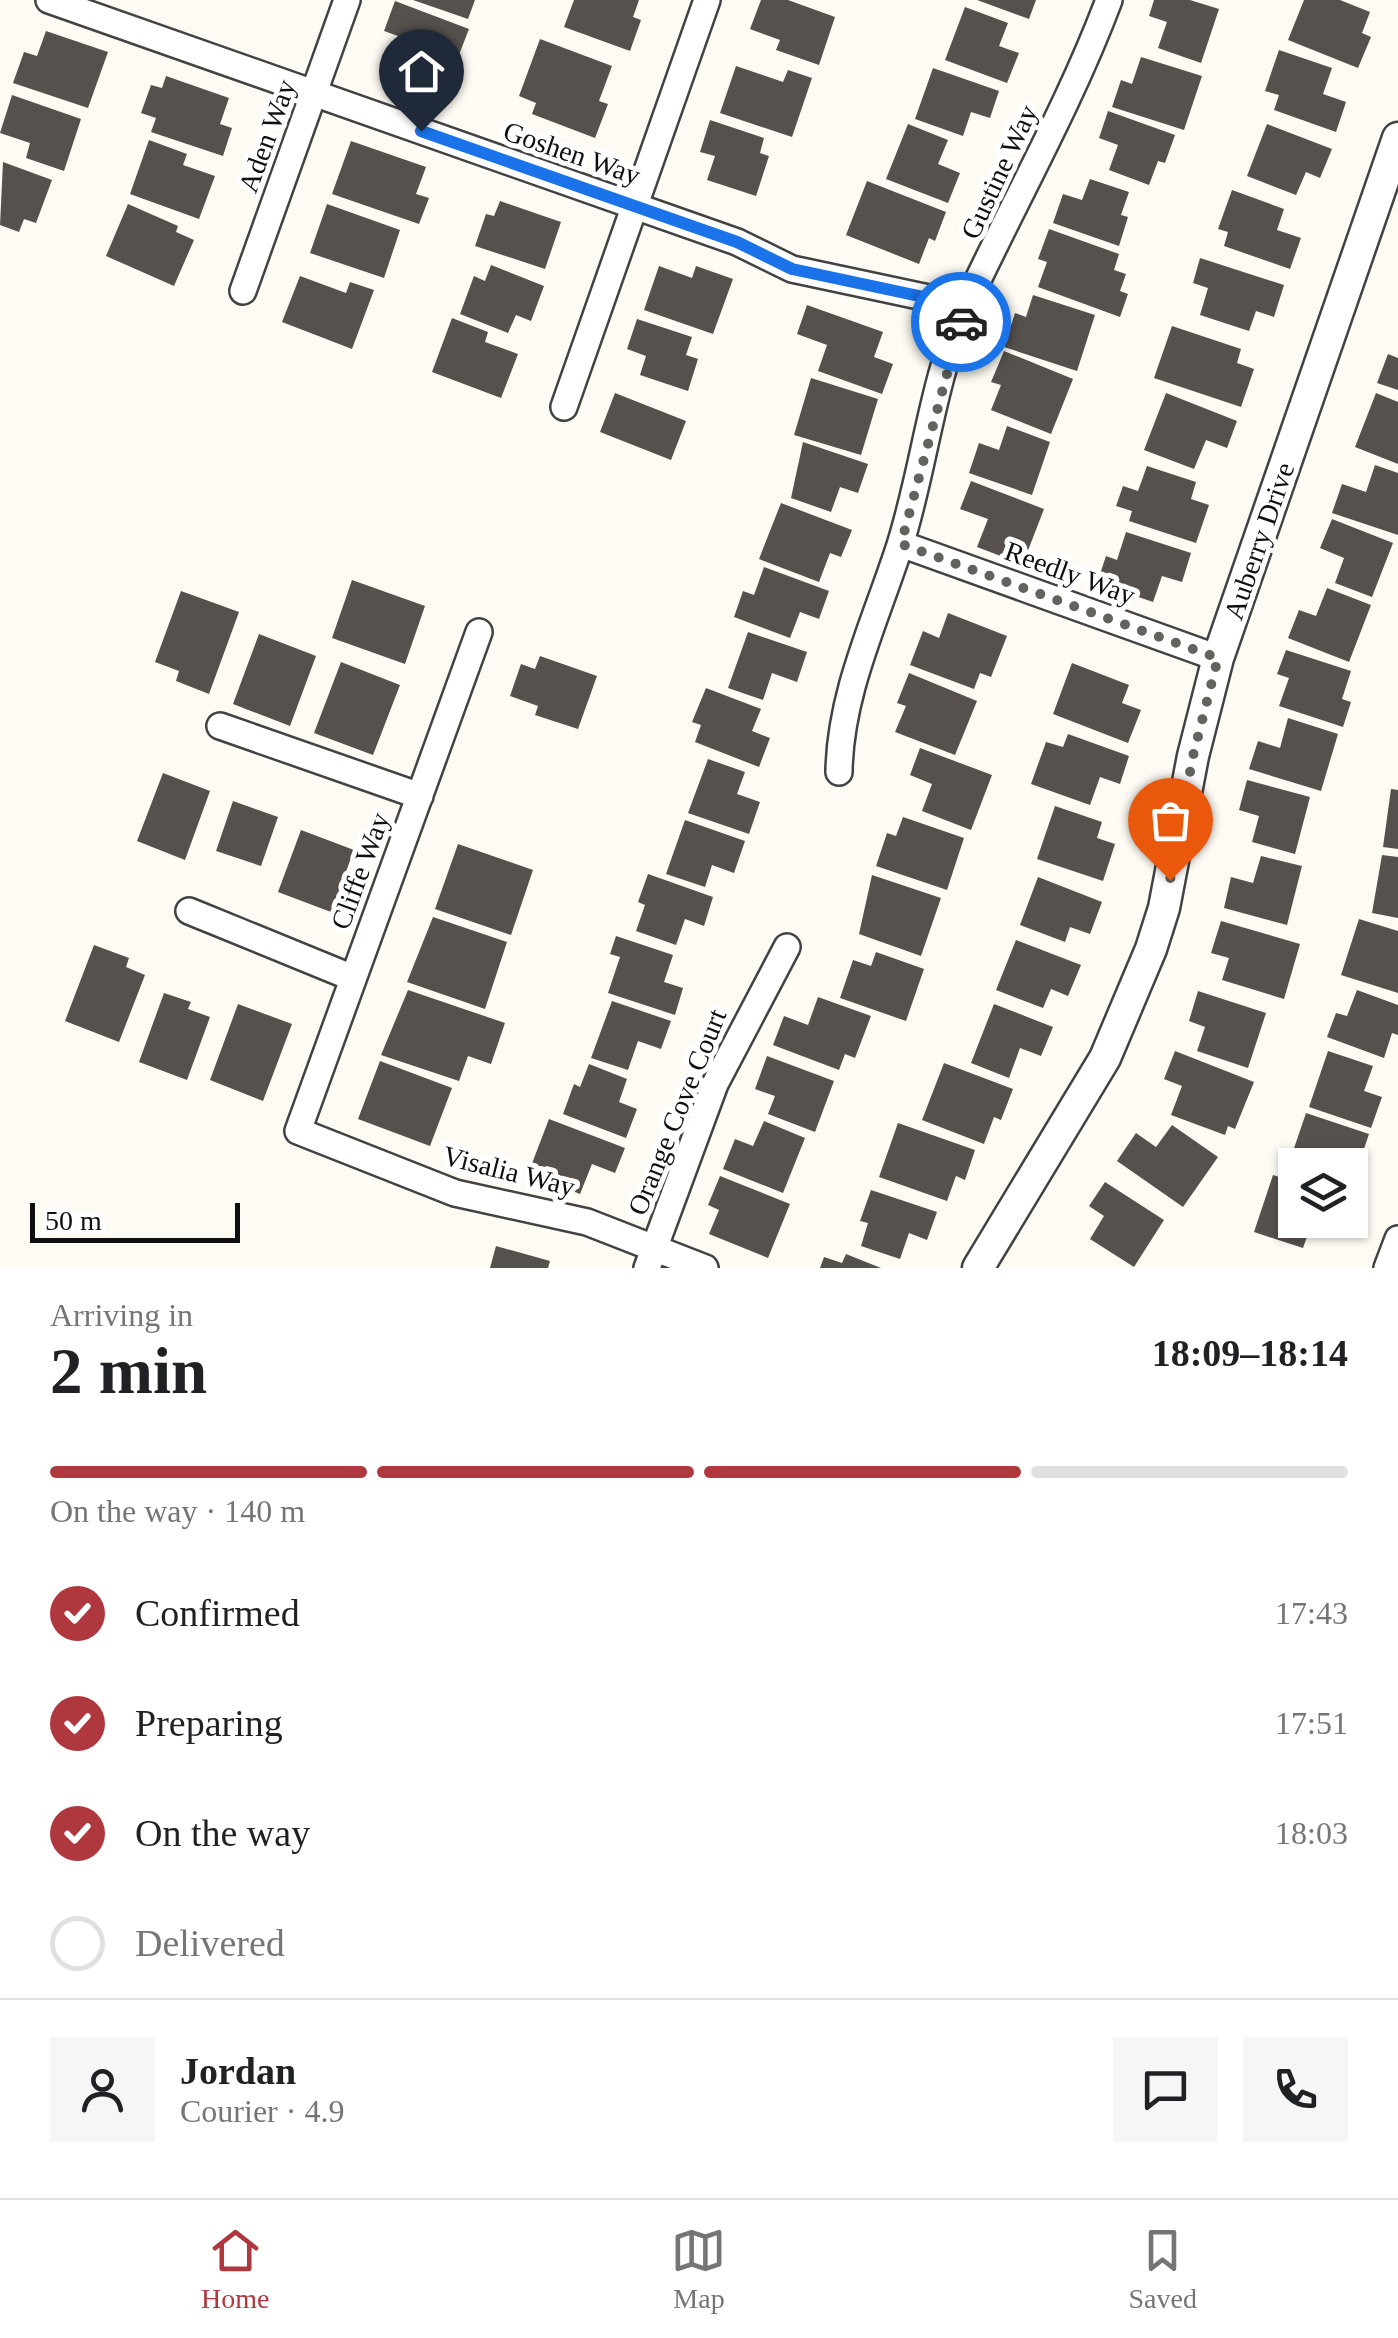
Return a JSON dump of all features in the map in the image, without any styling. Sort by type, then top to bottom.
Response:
[{"type":"street","name":"Goshen Way","points":[[50,0],[737,242],[792,269],[966,306]]},
{"type":"street","name":"Aden Way","points":[[243,291],[347,0]]},
{"type":"street","points":[[564,407],[707,0]]},
{"type":"street","name":"Gustine Way","points":[[838,772],[844,708],[901,544],[939,390],[966,306],[1090,52],[1109,0]]},
{"type":"street","name":"Auberry Drive","points":[[978,1268],[1024,1186],[1069,1123],[1123,1022],[1164,908],[1193,756],[1218,658],[1398,138]]},
{"type":"street","name":"Reedly Way","points":[[901,544],[1218,658]]},
{"type":"street","name":"Cliffe Way","points":[[298,1131],[479,632]]},
{"type":"street","points":[[220,726],[420,796]]},
{"type":"street","points":[[190,912],[353,978]]},
{"type":"street","name":"Orange Cove Court","points":[[651,1258],[715,1084],[787,947]]},
{"type":"street","name":"Visalia Way","points":[[298,1131],[455,1193],[558,1213],[651,1258],[705,1268]]},
{"type":"street","points":[[1388,1268],[1398,1238]]},
{"type":"building","points":[[413,0],[475,0],[468,19]]},
{"type":"building","points":[[574,0],[639,0],[633,17],[641,20],[630,51],[564,27]]},
{"type":"building","points":[[761,0],[788,0],[835,17],[819,65],[776,50],[780,40],[750,29]]},
{"type":"building","points":[[977,0],[1036,0],[1029,19]]},
{"type":"building","points":[[1154,0],[1190,0],[1219,9],[1201,63],[1158,48],[1167,22],[1149,16]]},
{"type":"building","points":[[1304,0],[1340,0],[1370,12],[1362,33],[1371,37],[1358,68],[1288,40]]},
{"type":"building","points":[[395,1],[469,29],[448,83],[389,60],[398,36],[384,31]]},
{"type":"building","points":[[965,7],[1008,23],[999,46],[1019,53],[1007,83],[945,60]]},
{"type":"building","points":[[46,31],[108,52],[88,108],[13,83],[24,52],[37,56]]},
{"type":"building","points":[[540,39],[612,66],[599,101],[608,104],[595,138],[532,114],[536,103],[519,96]]},
{"type":"building","points":[[1279,50],[1332,68],[1323,94],[1346,102],[1336,132],[1274,110],[1279,95],[1265,91]]},
{"type":"building","points":[[1141,57],[1202,76],[1184,130],[1112,107],[1121,80],[1132,84]]},
{"type":"building","points":[[736,66],[783,82],[788,70],[812,78],[792,137],[720,113]]},
{"type":"building","points":[[933,68],[999,91],[990,118],[971,112],[963,136],[915,119]]},
{"type":"building","points":[[166,76],[229,98],[220,124],[232,128],[223,156],[151,132],[156,118],[141,113],[151,85],[162,88]]},
{"type":"building","points":[[12,95],[81,119],[64,171],[26,158],[30,143],[0,133]]},
{"type":"building","points":[[1108,111],[1175,135],[1165,163],[1158,161],[1149,185],[1109,170],[1118,145],[1099,138]]},
{"type":"building","points":[[710,120],[764,138],[760,153],[769,156],[756,196],[707,180],[715,156],[700,152]]},
{"type":"building","points":[[908,124],[948,140],[938,164],[960,173],[948,203],[886,179]]},
{"type":"building","points":[[1267,124],[1332,149],[1320,178],[1306,172],[1296,195],[1247,176]]},
{"type":"building","points":[[149,140],[187,154],[183,165],[215,176],[199,219],[130,194]]},
{"type":"building","points":[[351,141],[426,167],[416,194],[429,198],[419,224],[332,194]]},
{"type":"building","points":[[3,162],[52,180],[36,223],[24,219],[19,232],[0,225]]},
{"type":"building","points":[[1090,179],[1129,192],[1121,215],[1128,217],[1119,246],[1053,223],[1063,194],[1082,200]]},
{"type":"building","points":[[867,181],[946,212],[935,241],[929,238],[919,264],[846,235]]},
{"type":"building","points":[[1232,190],[1284,209],[1277,230],[1301,238],[1290,269],[1224,246],[1228,232],[1218,229]]},
{"type":"building","points":[[500,201],[561,222],[545,269],[475,246],[486,214],[494,216]]},
{"type":"building","points":[[128,204],[178,226],[176,232],[194,240],[174,286],[106,256]]},
{"type":"building","points":[[327,204],[400,230],[384,278],[310,253]]},
{"type":"building","points":[[1049,229],[1119,254],[1114,270],[1126,274],[1120,291],[1128,294],[1120,317],[1038,287],[1047,262],[1038,259]]},
{"type":"building","points":[[1200,258],[1284,285],[1274,317],[1256,311],[1249,331],[1200,315],[1208,288],[1193,283]]},
{"type":"building","points":[[491,265],[544,286],[531,321],[516,315],[508,333],[460,314],[474,276],[485,281]]},
{"type":"building","points":[[659,266],[692,278],[696,266],[733,279],[713,334],[644,310]]},
{"type":"building","points":[[300,276],[346,293],[350,282],[374,290],[352,349],[282,322]]},
{"type":"building","points":[[1033,295],[1095,315],[1077,371],[1004,347],[1015,313],[1026,317]]},
{"type":"building","points":[[807,305],[883,332],[874,357],[893,364],[882,394],[818,371],[827,345],[797,334]]},
{"type":"building","points":[[452,318],[488,332],[485,342],[518,354],[501,398],[432,372]]},
{"type":"building","points":[[637,319],[692,337],[686,355],[698,359],[688,391],[640,375],[646,356],[627,349]]},
{"type":"building","points":[[1172,326],[1241,349],[1237,363],[1254,369],[1241,407],[1154,378]]},
{"type":"building","points":[[1004,351],[1073,379],[1051,434],[991,410],[1001,385],[991,382]]},
{"type":"building","points":[[1388,354],[1398,358],[1398,390],[1377,383]]},
{"type":"building","points":[[811,378],[878,399],[861,455],[794,435]]},
{"type":"building","points":[[615,393],[686,421],[671,460],[600,432]]},
{"type":"building","points":[[1166,393],[1237,421],[1227,448],[1206,440],[1194,469],[1144,450]]},
{"type":"building","points":[[1376,393],[1398,402],[1398,464],[1355,447]]},
{"type":"building","points":[[1007,426],[1050,442],[1032,495],[969,473],[979,443],[999,450]]},
{"type":"building","points":[[803,442],[868,464],[858,493],[840,487],[831,512],[791,498]]},
{"type":"building","points":[[1375,465],[1398,473],[1398,535],[1332,513],[1342,484],[1366,492]]},
{"type":"building","points":[[1147,466],[1196,482],[1191,499],[1209,505],[1196,543],[1129,521],[1132,511],[1116,506],[1123,486],[1138,491]]},
{"type":"building","points":[[971,481],[1044,509],[1027,553],[1015,548],[1011,560],[977,547],[988,519],[960,509]]},
{"type":"building","points":[[781,503],[852,530],[841,557],[830,553],[819,582],[759,559]]},
{"type":"building","points":[[1332,519],[1393,543],[1372,597],[1335,583],[1344,558],[1320,548]]},
{"type":"building","points":[[1126,532],[1191,553],[1182,582],[1162,576],[1153,602],[1097,583],[1106,556],[1117,560]]},
{"type":"building","points":[[764,567],[829,591],[819,619],[800,612],[790,638],[734,617],[743,591],[754,595]]},
{"type":"building","points":[[352,580],[425,606],[405,664],[332,638]]},
{"type":"building","points":[[1327,588],[1371,605],[1349,662],[1288,638],[1299,610],[1316,616]]},
{"type":"building","points":[[181,591],[239,612],[209,694],[176,681],[179,671],[155,662]]},
{"type":"building","points":[[948,613],[1007,636],[991,677],[980,673],[974,689],[910,665],[923,631],[939,638]]},
{"type":"building","points":[[748,632],[807,652],[797,682],[772,673],[763,700],[728,688]]},
{"type":"building","points":[[259,634],[316,656],[290,726],[233,704]]},
{"type":"building","points":[[1286,650],[1351,671],[1342,699],[1351,702],[1343,727],[1279,706],[1289,678],[1277,674]]},
{"type":"building","points":[[540,656],[597,676],[578,729],[535,715],[538,706],[510,696],[521,664],[535,669]]},
{"type":"building","points":[[341,662],[400,685],[373,755],[314,733]]},
{"type":"building","points":[[1072,663],[1129,685],[1122,703],[1141,710],[1128,743],[1053,714]]},
{"type":"building","points":[[909,673],[977,701],[955,755],[895,732],[906,706],[897,703]]},
{"type":"building","points":[[706,688],[761,709],[752,731],[770,738],[759,767],[695,742],[701,725],[692,722]]},
{"type":"building","points":[[1288,718],[1338,734],[1321,791],[1249,769],[1258,741],[1280,748]]},
{"type":"building","points":[[1068,734],[1129,756],[1120,784],[1100,777],[1090,805],[1031,784],[1046,742],[1063,747]]},
{"type":"building","points":[[920,748],[992,775],[971,830],[922,811],[932,784],[910,775]]},
{"type":"building","points":[[708,759],[745,772],[737,794],[760,802],[749,834],[688,813]]},
{"type":"building","points":[[163,773],[210,791],[185,860],[137,841]]},
{"type":"building","points":[[1247,780],[1310,797],[1295,854],[1252,842],[1259,816],[1239,810]]},
{"type":"building","points":[[1391,789],[1398,790],[1398,849],[1383,847]]},
{"type":"building","points":[[233,801],[278,817],[261,866],[216,851]]},
{"type":"building","points":[[1055,806],[1102,822],[1097,838],[1115,844],[1103,881],[1037,859]]},
{"type":"building","points":[[903,817],[964,838],[947,890],[876,866],[887,833],[896,836]]},
{"type":"building","points":[[685,820],[745,841],[734,873],[712,865],[705,887],[666,874]]},
{"type":"building","points":[[301,830],[354,850],[331,912],[278,892]]},
{"type":"building","points":[[458,844],[533,870],[511,935],[435,909]]},
{"type":"building","points":[[1382,855],[1398,857],[1398,918],[1372,913]]},
{"type":"building","points":[[1261,856],[1302,866],[1287,925],[1224,908],[1231,877],[1253,883]]},
{"type":"building","points":[[648,874],[713,897],[704,926],[685,919],[676,945],[636,931],[645,905],[638,902]]},
{"type":"building","points":[[872,875],[941,898],[921,956],[859,934]]},
{"type":"building","points":[[1038,877],[1102,902],[1090,934],[1070,927],[1065,942],[1020,925]]},
{"type":"building","points":[[433,917],[507,942],[485,1009],[407,982]]},
{"type":"building","points":[[1359,919],[1398,931],[1398,993],[1341,975]]},
{"type":"building","points":[[1221,921],[1300,944],[1284,999],[1222,980],[1229,958],[1211,953]]},
{"type":"building","points":[[616,936],[673,955],[664,982],[683,988],[675,1015],[608,993],[620,957],[610,954]]},
{"type":"building","points":[[1016,940],[1081,965],[1068,996],[1051,989],[1043,1008],[996,990]]},
{"type":"building","points":[[94,945],[129,958],[126,967],[145,975],[119,1042],[65,1021]]},
{"type":"building","points":[[876,952],[924,969],[906,1021],[840,998],[853,960],[871,966]]},
{"type":"building","points":[[408,990],[505,1023],[491,1064],[468,1056],[459,1081],[381,1055]]},
{"type":"building","points":[[1357,990],[1398,1005],[1398,1035],[1392,1033],[1384,1058],[1327,1037],[1336,1013],[1347,1016]]},
{"type":"building","points":[[1198,991],[1266,1013],[1248,1068],[1197,1051],[1205,1027],[1189,1021]]},
{"type":"building","points":[[164,993],[191,1002],[188,1009],[210,1017],[187,1080],[139,1062]]},
{"type":"building","points":[[818,997],[871,1016],[855,1058],[845,1054],[839,1070],[773,1045],[784,1016],[808,1025]]},
{"type":"building","points":[[612,1001],[671,1021],[661,1049],[638,1041],[628,1070],[591,1058]]},
{"type":"building","points":[[238,1004],[292,1024],[263,1101],[210,1080]]},
{"type":"building","points":[[994,1004],[1053,1027],[1041,1056],[1020,1048],[1009,1078],[971,1063]]},
{"type":"building","points":[[1175,1051],[1254,1082],[1235,1129],[1228,1126],[1225,1135],[1171,1115],[1182,1086],[1164,1079]]},
{"type":"building","points":[[1328,1051],[1373,1066],[1364,1091],[1382,1097],[1371,1128],[1309,1107]]},
{"type":"building","points":[[767,1056],[834,1081],[815,1132],[768,1114],[775,1096],[755,1089]]},
{"type":"building","points":[[380,1061],[452,1088],[430,1146],[358,1119]]},
{"type":"building","points":[[944,1063],[1013,1089],[1001,1120],[994,1117],[984,1144],[922,1120]]},
{"type":"building","points":[[589,1064],[627,1079],[619,1102],[637,1109],[626,1138],[563,1114],[574,1084],[580,1087]]},
{"type":"building","points":[[1306,1113],[1369,1134],[1364,1148],[1294,1148]]},
{"type":"building","points":[[549,1119],[625,1148],[615,1173],[592,1164],[580,1194],[544,1180],[547,1172],[531,1166]]},
{"type":"building","points":[[764,1121],[805,1138],[783,1193],[723,1169],[735,1139],[753,1146]]},
{"type":"building","points":[[898,1123],[975,1150],[965,1180],[956,1176],[947,1201],[879,1177]]},
{"type":"building","points":[[1172,1125],[1218,1157],[1183,1207],[1117,1161],[1136,1133],[1156,1147]]},
{"type":"building","points":[[1273,1175],[1278,1177],[1278,1238],[1307,1238],[1303,1248],[1254,1232]]},
{"type":"building","points":[[720,1176],[790,1204],[768,1258],[709,1234],[719,1210],[708,1205]]},
{"type":"building","points":[[1105,1182],[1164,1220],[1134,1267],[1090,1239],[1104,1216],[1089,1206]]},
{"type":"building","points":[[871,1190],[937,1212],[927,1240],[909,1233],[900,1259],[861,1246],[868,1223],[860,1221]]},
{"type":"building","points":[[496,1246],[550,1261],[548,1268],[490,1268]]},
{"type":"building","points":[[846,1254],[881,1268],[820,1268],[824,1257],[842,1263]]},
{"type":"way so far","points":[[961,322],[939,390],[901,544],[1218,658],[1193,756],[1170,880]]},
{"type":"route","points":[[421,131],[737,242],[792,269],[966,306],[961,322]]}]
